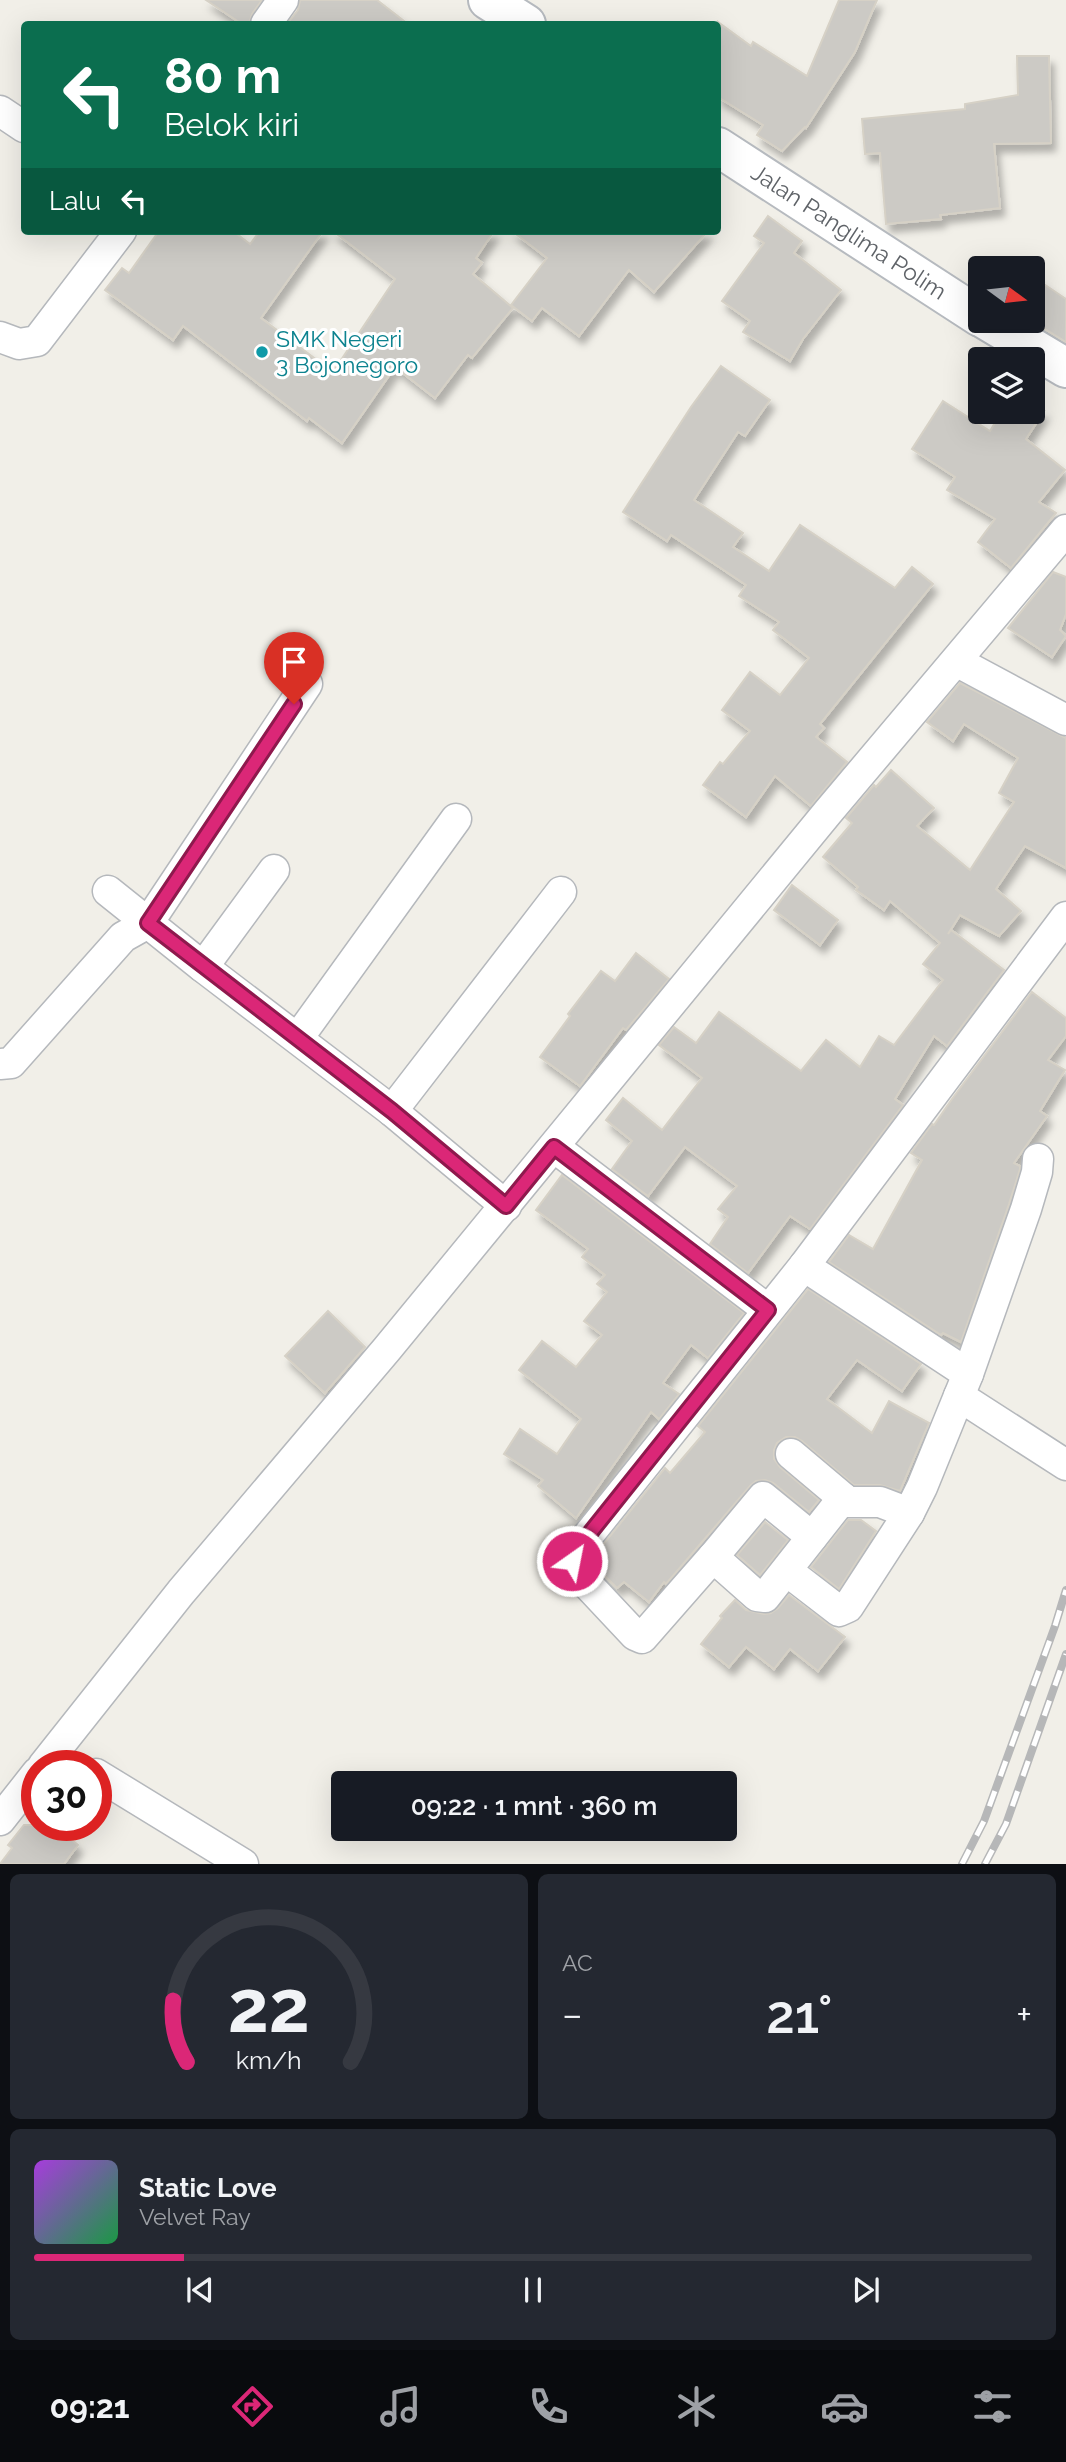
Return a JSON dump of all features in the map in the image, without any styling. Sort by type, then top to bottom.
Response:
[{"type":"main road","name":"Jalan Panglima Polim","points":[[721,149],[968,309]]},
{"type":"main road","points":[[1008,333],[1066,368]]},
{"type":"street","points":[[268,21],[283,0]]},
{"type":"street","points":[[0,111],[21,125]]},
{"type":"street","points":[[0,337],[19,344],[37,341],[118,235]]},
{"type":"street","points":[[55,1750],[181,1592],[506,1206],[820,822],[1066,530]]},
{"type":"street","points":[[956,661],[1066,720]]},
{"type":"street","points":[[0,1065],[11,1063],[123,937],[148,923],[307,684]]},
{"type":"street","points":[[298,1038],[456,819]]},
{"type":"street","points":[[203,967],[274,870]]},
{"type":"street","points":[[108,891],[392,1111],[506,1206]]},
{"type":"street","points":[[392,1111],[561,892]]},
{"type":"street","points":[[812,1537],[763,1497],[642,1638],[635,1635],[571,1564],[578,1548],[804,1266],[1066,917]]},
{"type":"street","points":[[554,1147],[768,1310]]},
{"type":"street","points":[[787,1571],[842,1612],[879,1562],[909,1513],[964,1385],[1026,1209],[1038,1159]]},
{"type":"street","points":[[804,1266],[1066,1465]]},
{"type":"street","points":[[791,1454],[843,1498],[854,1504],[880,1502],[909,1513]]},
{"type":"street","points":[[713,1557],[761,1598],[765,1597],[843,1498]]},
{"type":"street","points":[[112,1784],[243,1864]]},
{"type":"street","points":[[0,1820],[21,1793]]},
{"type":"building","points":[[206,0],[262,0],[250,21],[238,21]]},
{"type":"building","points":[[300,0],[377,0],[404,21],[289,21],[298,10]]},
{"type":"building","points":[[839,0],[877,0],[855,52],[806,128],[782,151],[757,135],[763,125],[721,99],[721,24],[751,46],[753,42],[807,76]]},
{"type":"building","points":[[1017,56],[1049,56],[1051,143],[994,144],[1000,208],[940,215],[941,219],[886,224],[880,153],[865,154],[862,119],[965,109],[965,104],[1018,95]]},
{"type":"building","points":[[768,216],[802,241],[794,253],[841,290],[803,339],[790,361],[743,332],[750,321],[722,301],[764,243],[754,236]]},
{"type":"building","name":"SMK Negeri 3 Bojonegoro","points":[[156,235],[238,235],[250,244],[257,235],[320,235],[261,318],[333,372],[395,279],[338,235],[491,235],[476,258],[482,263],[473,274],[513,308],[472,358],[468,355],[435,398],[395,367],[342,443],[309,418],[307,421],[183,326],[173,340],[105,290],[122,268],[129,273]]},
{"type":"building","points":[[517,235],[704,235],[654,292],[629,270],[579,336],[542,308],[532,321],[511,305],[547,258]]},
{"type":"building","points":[[1045,285],[1066,299],[1066,342],[1045,329]]},
{"type":"building","points":[[721,366],[770,400],[745,436],[738,432],[694,500],[743,533],[733,547],[769,571],[800,525],[895,588],[912,567],[933,584],[820,724],[824,728],[816,737],[847,762],[811,806],[775,776],[746,817],[703,785],[720,762],[723,764],[750,731],[722,710],[750,672],[780,695],[809,658],[773,630],[779,622],[739,596],[746,585],[671,535],[667,541],[623,512]]},
{"type":"building","points":[[943,401],[968,417],[968,424],[979,424],[990,431],[994,424],[1036,424],[1026,439],[1065,470],[1039,502],[1056,513],[1011,568],[978,542],[995,519],[947,490],[955,477],[912,449]]},
{"type":"building","points":[[1053,572],[1066,577],[1066,614],[1060,630],[1066,636],[1052,657],[1008,628]]},
{"type":"building","points":[[960,683],[1066,738],[1066,868],[1025,846],[996,889],[1021,911],[999,936],[960,915],[948,934],[951,930],[1004,970],[947,1046],[934,1036],[895,1099],[903,1105],[810,1229],[790,1216],[748,1273],[710,1244],[728,1217],[718,1209],[737,1186],[685,1147],[648,1196],[612,1169],[632,1141],[606,1120],[623,1098],[662,1130],[702,1078],[659,1045],[674,1027],[696,1043],[719,1012],[801,1071],[826,1040],[860,1067],[879,1036],[894,1045],[943,980],[923,964],[940,943],[890,901],[884,910],[856,890],[858,887],[823,857],[852,823],[846,818],[874,785],[876,787],[891,770],[934,808],[917,826],[970,870],[1014,802],[999,793],[1018,758],[964,724],[953,741],[927,722]]},
{"type":"building","points":[[792,885],[838,920],[820,945],[774,910]]},
{"type":"building","points":[[636,953],[669,979],[626,1030],[623,1028],[580,1086],[540,1057],[601,971],[615,981]]},
{"type":"building","points":[[1032,992],[1066,1018],[1066,1036],[1048,1060],[1065,1070],[1040,1111],[1047,1116],[1014,1163],[1020,1166],[1020,1169],[961,1342],[943,1333],[941,1335],[829,1262],[849,1235],[873,1249],[922,1160],[911,1153]]},
{"type":"building","points":[[562,1175],[744,1313],[708,1358],[691,1345],[663,1383],[679,1394],[659,1419],[651,1412],[576,1518],[538,1486],[543,1480],[504,1454],[520,1429],[557,1454],[581,1419],[519,1370],[542,1341],[576,1367],[602,1335],[584,1321],[607,1292],[597,1284],[605,1275],[582,1257],[588,1249],[536,1210]]},
{"type":"building","points":[[808,1289],[921,1364],[902,1391],[857,1360],[827,1399],[872,1433],[889,1401],[929,1423],[900,1491],[880,1485],[854,1485],[802,1441],[795,1437],[786,1437],[777,1443],[774,1459],[819,1500],[809,1512],[773,1483],[756,1481],[649,1602],[624,1582],[617,1588],[591,1562],[593,1557],[665,1468],[670,1473],[705,1432],[698,1426]]},
{"type":"building","points":[[328,1311],[365,1347],[325,1393],[285,1356]]},
{"type":"building","points":[[848,1520],[861,1520],[876,1531],[839,1589],[811,1567]]},
{"type":"building","points":[[765,1522],[788,1540],[760,1575],[737,1555]]},
{"type":"building","points":[[789,1595],[845,1637],[818,1671],[790,1649],[774,1669],[746,1647],[729,1667],[701,1644],[735,1600],[746,1610],[764,1614],[778,1608]]},
{"type":"building","points":[[21,1829],[21,1841],[73,1841],[78,1845],[64,1864],[0,1864],[12,1848],[8,1845]]},
{"type":"railway","points":[[962,1864],[984,1821],[1066,1590]]},
{"type":"railway","points":[[985,1864],[1006,1824],[1066,1654]]},
{"type":"place","name":"SMK Negeri 3 Bojonegoro","points":[[262,352]]},
{"type":"route","points":[[294,704],[148,923],[392,1111],[506,1206],[554,1147],[768,1310],[574,1553],[572,1561]]}]
